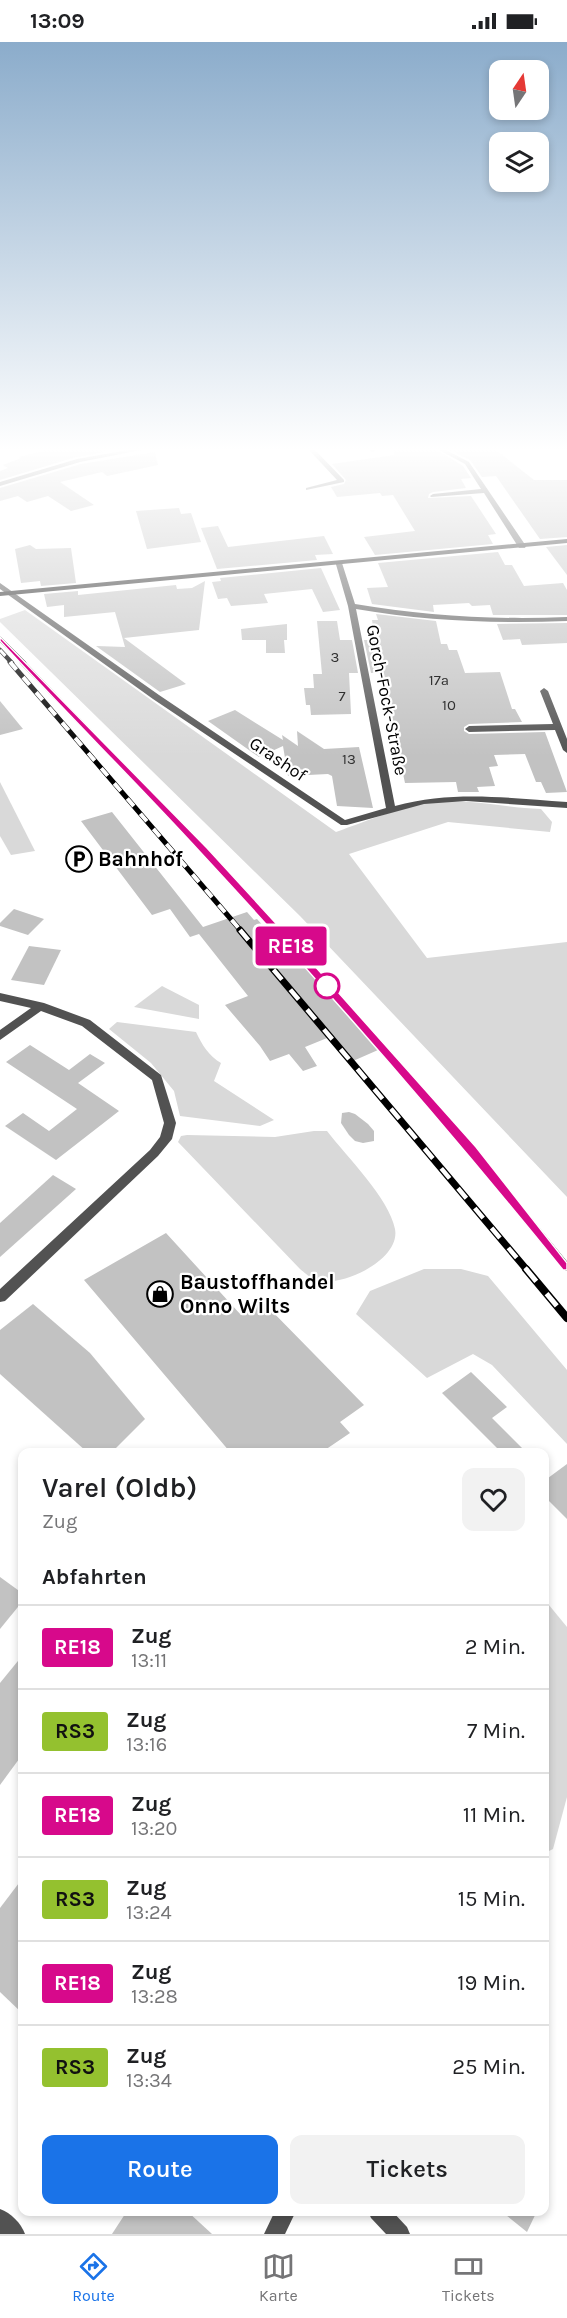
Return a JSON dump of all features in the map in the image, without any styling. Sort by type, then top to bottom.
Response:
[{"type":"street","points":[[0,585],[4,593],[454,552]]},
{"type":"street","name":"Gorch-Fock-Straße","points":[[338,563],[352,606],[391,809]]},
{"type":"street","name":"Grashof","points":[[4,593],[344,823],[424,801],[466,798],[567,805]]},
{"type":"street","points":[[352,606],[381,611],[454,616],[567,619]]},
{"type":"street","points":[[544,691],[556,727],[567,750]]},
{"type":"street","points":[[469,729],[556,727]]},
{"type":"street","points":[[0,997],[40,1006],[86,1023],[157,1078],[170,1124],[166,1139],[154,1153],[0,1297]]},
{"type":"street","points":[[0,1036],[40,1006]]},
{"type":"street","points":[[274,2234],[283,2216]]},
{"type":"street","points":[[383,2216],[400,2234]]},
{"type":"street","points":[[0,2219],[15,2234]]},
{"type":"shaded area","points":[[25,610],[336,832],[392,812],[435,802],[471,802],[541,809],[552,822],[550,832],[448,822],[349,854],[427,958],[567,942],[567,1197],[300,916],[0,622],[0,619]]},
{"type":"shaded area","points":[[0,782],[35,851],[11,855],[0,836]]},
{"type":"shaded area","points":[[162,986],[199,1005],[199,1019],[134,1007]]},
{"type":"shaded area","points":[[117,1022],[196,1032],[206,1050],[221,1063],[214,1081],[274,1120],[260,1126],[180,1116],[174,1091],[151,1063],[109,1029]]},
{"type":"shaded area","points":[[327,1131],[356,1165],[385,1204],[395,1229],[394,1240],[389,1251],[379,1261],[353,1276],[326,1282],[315,1280],[300,1269],[178,1142],[181,1136],[187,1135],[275,1137]]},
{"type":"shaded area","points":[[424,1269],[461,1269],[488,1276],[567,1370],[567,1444],[492,1365],[473,1354],[427,1378],[356,1314],[370,1291]]},
{"type":"shaded area","points":[[549,1605],[567,1627],[567,1797],[553,1849],[549,1851]]},
{"type":"building","points":[[16,552],[72,552],[76,583],[41,586],[40,581],[21,583]]},
{"type":"building","points":[[210,552],[333,554],[315,555],[317,560],[217,569]]},
{"type":"building","points":[[373,552],[404,552],[375,555]]},
{"type":"building","points":[[498,552],[505,565],[512,565],[524,586],[563,583],[567,590],[567,615],[493,615],[490,605],[472,606],[469,603],[433,605],[434,612],[372,604],[367,588],[388,587],[378,563]]},
{"type":"building","points":[[550,552],[567,552],[567,575]]},
{"type":"building","points":[[321,568],[340,610],[323,612],[312,589],[264,594],[268,603],[231,606],[227,598],[218,599],[212,582],[221,581],[220,578]]},
{"type":"building","points":[[205,581],[199,630],[124,638],[186,684],[160,692],[96,646],[125,647],[115,612],[64,617],[64,605],[47,607],[44,594],[78,591],[78,595],[176,585],[177,589],[192,588]]},
{"type":"building","points":[[376,614],[436,621],[441,644],[447,644],[449,650],[457,650],[465,673],[500,672],[512,709],[515,709],[522,722],[469,724],[464,727],[464,731],[469,734],[545,732],[567,792],[546,793],[541,782],[536,782],[525,754],[494,755],[498,766],[489,767],[495,786],[477,787],[479,792],[458,792],[456,782],[405,783],[381,672],[371,673],[364,640],[375,640],[372,620],[378,620]]},
{"type":"building","points":[[317,621],[337,621],[340,640],[352,640],[358,673],[349,673],[351,714],[311,715],[310,705],[306,705],[304,688],[314,688],[313,674],[322,674]]},
{"type":"building","points":[[567,623],[567,643],[522,645],[520,639],[503,640],[497,624]]},
{"type":"building","points":[[287,624],[287,640],[284,640],[285,653],[266,653],[266,640],[242,640],[241,629]]},
{"type":"building","points":[[0,701],[23,729],[0,735]]},
{"type":"building","points":[[235,710],[283,740],[282,735],[298,746],[297,731],[324,749],[359,747],[373,808],[337,806],[332,776],[328,774],[288,776],[283,746],[259,757],[208,721]]},
{"type":"building","points":[[112,812],[203,927],[247,912],[254,920],[257,919],[276,940],[280,939],[378,1050],[353,1061],[332,1036],[305,1047],[317,1066],[303,1071],[289,1054],[270,1061],[225,1005],[248,996],[199,934],[190,937],[170,909],[152,915],[81,821]]},
{"type":"building","points":[[14,909],[44,919],[28,935],[0,926],[0,923]]},
{"type":"building","points":[[29,946],[61,950],[44,985],[11,980]]},
{"type":"building","points":[[30,1045],[69,1070],[90,1054],[105,1063],[78,1083],[119,1111],[56,1160],[5,1126],[23,1113],[49,1131],[77,1109],[6,1062]]},
{"type":"building","points":[[349,1112],[368,1124],[374,1131],[374,1141],[363,1143],[355,1141],[349,1135],[341,1123],[342,1113]]},
{"type":"building","points":[[53,1175],[76,1189],[0,1257],[0,1223]]},
{"type":"building","points":[[166,1233],[241,1315],[263,1302],[364,1405],[340,1422],[350,1433],[328,1448],[227,1448],[84,1280]]},
{"type":"building","points":[[33,1304],[90,1353],[145,1419],[116,1448],[83,1448],[0,1374],[0,1330]]},
{"type":"building","points":[[471,1372],[507,1407],[492,1418],[522,1448],[497,1448],[442,1393]]},
{"type":"building","points":[[567,1464],[567,1519],[549,1501],[549,1477]]},
{"type":"building","points":[[0,1577],[18,1590],[18,1607],[0,1629]]},
{"type":"building","points":[[18,1661],[18,1760],[0,1785],[0,1683]]},
{"type":"building","points":[[18,1884],[18,2009],[0,1992],[0,1908]]},
{"type":"building","points":[[124,2216],[192,2216],[212,2234],[112,2234]]},
{"type":"building","points":[[507,2216],[535,2216],[527,2232]]},
{"type":"railway","points":[[0,639],[24,663]]},
{"type":"railway","points":[[0,650],[12,663]]},
{"type":"railway","points":[[10,662],[242,932]]},
{"type":"railway","points":[[22,662],[204,850],[278,932]]},
{"type":"railway","points":[[240,930],[527,1270]]},
{"type":"railway","points":[[277,930],[472,1150],[567,1267]]},
{"type":"railway","points":[[526,1269],[567,1318]]},
{"type":"train","name":"RE18","points":[[0,639],[204,850],[302,958],[472,1150],[567,1267]]},
{"type":"place","name":"Bahnhof","points":[[79,859]]},
{"type":"place","name":"Baustoffhandel Onno Wilts","points":[[160,1294]]}]
